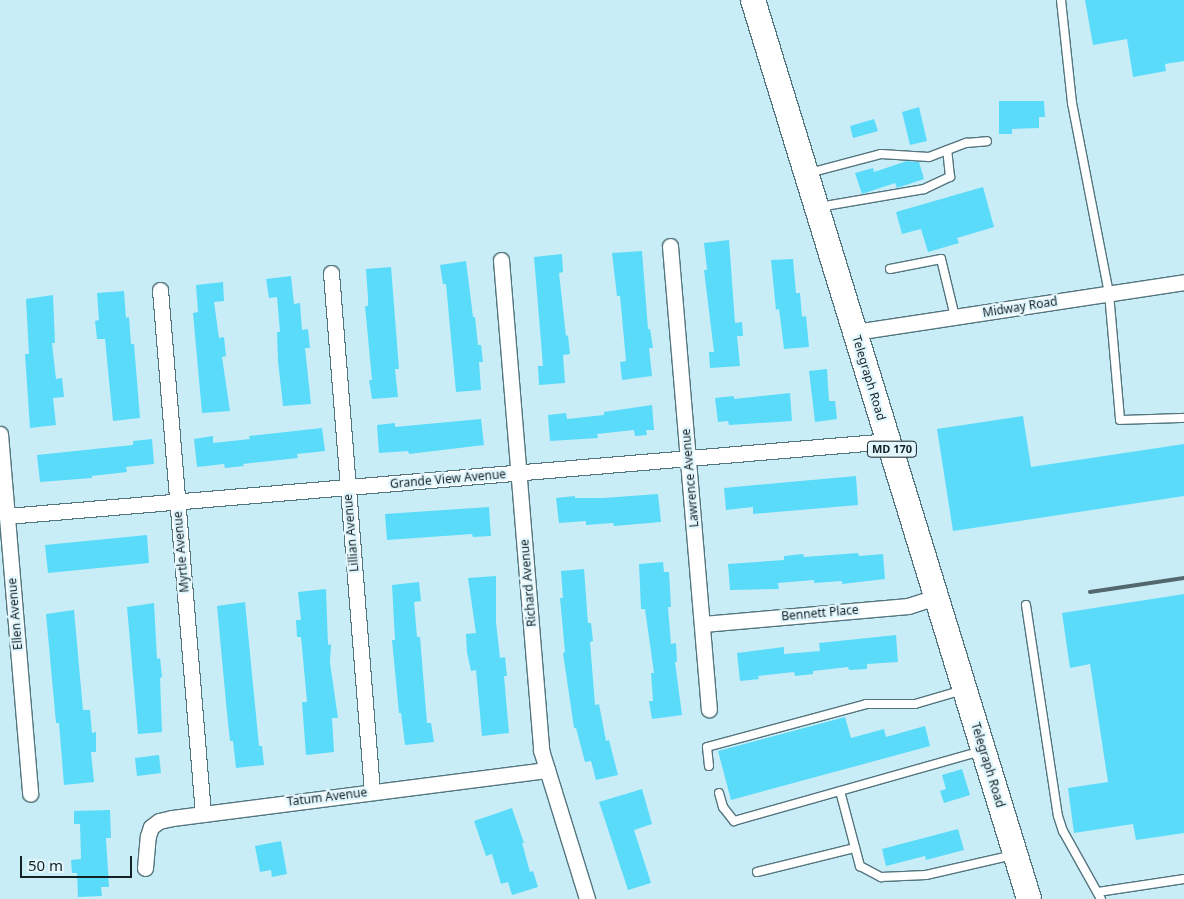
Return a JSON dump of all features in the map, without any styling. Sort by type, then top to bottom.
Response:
[{"type":"main road","name":"Telegraph Road","points":[[753,0],[1029,899]]},
{"type":"street","name":"Lawrence Avenue","points":[[670,246],[709,709]]},
{"type":"street","name":"Richard Avenue","points":[[501,260],[542,750],[587,899]]},
{"type":"street","name":"Lillian Avenue","points":[[331,274],[372,792]]},
{"type":"street","name":"Midway Road","points":[[855,332],[1184,282]]},
{"type":"street","name":"Myrtle Avenue","points":[[160,290],[203,814]]},
{"type":"street","name":"Ellen Avenue","points":[[0,434],[30,794]]},
{"type":"street","name":"Grande View Avenue","points":[[7,516],[177,500],[347,488],[889,441]]},
{"type":"street","name":"Bennett Place","points":[[703,624],[908,606],[936,597]]},
{"type":"street","name":"Tatum Avenue","points":[[144,868],[148,836],[154,824],[172,818],[547,770]]},
{"type":"lane","points":[[1061,0],[1072,103],[1109,294],[1120,420],[1184,418]]},
{"type":"lane","points":[[806,174],[881,154],[929,157],[966,143],[987,142]]},
{"type":"lane","points":[[817,207],[924,189],[950,176],[947,150]]},
{"type":"lane","points":[[890,269],[941,259],[954,317]]},
{"type":"lane","points":[[1026,605],[1058,816],[1063,831],[1099,896],[1184,879]]},
{"type":"lane","points":[[709,766],[707,747],[866,704],[915,704],[965,689]]},
{"type":"lane","points":[[718,793],[723,807],[734,821],[983,750]]},
{"type":"lane","points":[[840,791],[860,866],[881,877],[926,875],[1015,855]]},
{"type":"lane","points":[[757,872],[855,848]]},
{"type":"building","points":[[1085,0],[1184,0],[1184,61],[1165,64],[1166,71],[1133,77],[1127,39],[1093,45]]},
{"type":"building","points":[[999,101],[1044,101],[1045,117],[1039,117],[1039,128],[1012,129],[1012,134],[999,134]]},
{"type":"building","points":[[919,107],[927,141],[910,145],[902,112]]},
{"type":"building","points":[[874,119],[878,131],[853,138],[850,126]]},
{"type":"building","points":[[907,161],[919,162],[924,179],[897,188],[895,183],[862,194],[855,173],[873,168],[874,172]]},
{"type":"building","points":[[983,187],[994,227],[957,238],[959,243],[928,252],[921,229],[902,234],[896,212]]},
{"type":"building","points":[[729,240],[735,323],[742,322],[743,336],[737,336],[740,366],[710,368],[709,352],[714,352],[704,270],[707,270],[704,243]]},
{"type":"building","points":[[642,251],[648,329],[650,329],[653,348],[649,348],[652,376],[622,380],[620,362],[626,361],[620,296],[617,296],[612,253]]},
{"type":"building","points":[[562,254],[563,272],[559,273],[566,336],[568,335],[570,354],[563,355],[565,383],[539,385],[538,366],[543,366],[534,257]]},
{"type":"building","points":[[793,259],[796,293],[800,293],[802,317],[806,316],[809,347],[784,349],[779,309],[776,310],[771,260]]},
{"type":"building","points":[[466,261],[473,317],[475,317],[478,345],[481,345],[483,362],[479,362],[481,390],[456,392],[446,284],[443,284],[440,265]]},
{"type":"building","points":[[391,267],[399,369],[395,369],[398,397],[372,399],[369,380],[372,380],[365,306],[368,306],[366,269]]},
{"type":"building","points":[[291,276],[294,304],[300,303],[302,330],[308,329],[310,348],[305,348],[311,404],[283,406],[278,361],[277,332],[280,332],[277,297],[269,298],[266,279]]},
{"type":"building","points":[[223,282],[224,301],[214,302],[219,338],[224,337],[226,356],[222,357],[230,411],[202,413],[193,313],[198,312],[196,285]]},
{"type":"building","points":[[124,291],[126,318],[129,317],[131,344],[134,344],[140,418],[113,421],[105,339],[97,339],[95,321],[99,320],[97,293]]},
{"type":"building","points":[[53,295],[55,343],[52,343],[56,379],[62,378],[64,397],[53,398],[56,425],[30,428],[25,354],[29,354],[26,299]]},
{"type":"building","points":[[827,369],[829,401],[835,401],[837,419],[815,422],[809,371]]},
{"type":"building","points":[[790,393],[792,421],[729,425],[728,421],[718,422],[715,398],[734,396],[734,399]]},
{"type":"building","points":[[652,405],[654,430],[646,430],[647,435],[635,436],[634,430],[597,434],[598,438],[550,441],[548,415],[566,413],[567,419],[604,415],[604,412]]},
{"type":"building","points":[[1023,416],[1031,467],[1184,444],[1184,496],[953,531],[937,429]]},
{"type":"building","points":[[481,419],[484,445],[409,454],[408,451],[379,453],[377,425],[395,423],[395,427]]},
{"type":"building","points":[[322,428],[325,451],[297,454],[298,458],[243,464],[244,466],[225,468],[224,464],[197,467],[194,439],[213,436],[213,443],[250,439],[249,436]]},
{"type":"building","points":[[152,439],[154,464],[126,467],[127,472],[92,476],[92,478],[40,482],[37,455],[133,445],[133,441]]},
{"type":"building","points":[[856,476],[858,505],[753,514],[753,507],[726,510],[724,488]]},
{"type":"building","points":[[658,494],[661,522],[614,526],[613,523],[586,525],[586,521],[559,523],[556,498],[575,496],[575,498],[603,498]]},
{"type":"building","points":[[489,507],[491,536],[473,537],[472,534],[387,540],[385,514]]},
{"type":"building","points":[[147,535],[149,563],[48,573],[45,545]]},
{"type":"building","points":[[858,553],[859,556],[883,554],[885,579],[842,584],[842,581],[814,583],[814,580],[778,583],[779,589],[730,590],[728,564],[784,560],[784,556],[803,554],[804,557]]},
{"type":"building","points":[[663,562],[664,572],[669,572],[671,607],[668,607],[671,644],[676,643],[677,662],[675,662],[682,715],[652,719],[649,701],[653,701],[651,673],[654,673],[645,609],[641,609],[639,564]]},
{"type":"building","points":[[584,569],[588,623],[591,623],[593,641],[590,642],[595,705],[599,704],[606,741],[609,740],[618,775],[596,780],[591,761],[585,762],[576,728],[574,728],[563,653],[565,652],[560,598],[563,598],[561,571]]},
{"type":"building","points":[[496,576],[496,622],[500,658],[505,657],[507,676],[504,676],[509,733],[482,736],[476,670],[471,671],[467,652],[466,634],[476,633],[468,578]]},
{"type":"building","points":[[419,582],[421,601],[414,602],[417,637],[420,637],[427,723],[431,723],[434,742],[405,745],[401,713],[399,713],[392,640],[395,640],[392,585]]},
{"type":"building","points":[[326,589],[328,645],[331,644],[330,663],[338,718],[332,718],[334,752],[306,755],[302,702],[307,702],[301,637],[297,637],[296,620],[301,620],[298,592]]},
{"type":"building","points":[[1184,594],[1184,833],[1136,840],[1133,824],[1074,833],[1068,788],[1108,782],[1090,664],[1070,668],[1062,613]]},
{"type":"building","points":[[245,602],[259,746],[262,746],[264,765],[236,768],[233,741],[230,741],[217,606]]},
{"type":"building","points":[[154,603],[157,659],[160,658],[162,677],[160,678],[162,732],[138,734],[127,607]]},
{"type":"building","points":[[74,610],[83,710],[90,710],[92,733],[96,732],[96,752],[91,752],[94,782],[64,785],[59,723],[56,723],[46,614]]},
{"type":"building","points":[[896,635],[898,662],[867,664],[867,669],[849,670],[848,667],[813,671],[813,674],[795,676],[794,672],[758,676],[759,679],[740,681],[737,653],[784,647],[784,654],[820,651],[819,643]]},
{"type":"building","points":[[845,717],[851,738],[884,729],[886,737],[925,726],[930,746],[731,800],[718,751]]},
{"type":"building","points":[[159,755],[161,773],[137,776],[135,758]]},
{"type":"building","points":[[962,769],[970,795],[944,803],[940,791],[946,789],[942,775]]},
{"type":"building","points":[[642,789],[652,824],[634,830],[651,883],[628,890],[599,802]]},
{"type":"building","points":[[512,808],[524,843],[522,843],[530,872],[533,871],[538,887],[512,895],[508,882],[501,884],[492,854],[486,856],[474,821]]},
{"type":"building","points":[[110,810],[111,838],[106,838],[109,887],[101,887],[102,896],[78,897],[77,873],[72,873],[71,860],[81,859],[80,824],[74,824],[74,811]]},
{"type":"building","points":[[958,829],[964,850],[926,860],[925,856],[886,866],[882,849]]},
{"type":"building","points":[[281,841],[287,874],[272,877],[271,870],[260,872],[255,846]]},
{"type":"railway","points":[[1090,592],[1184,578]]}]
